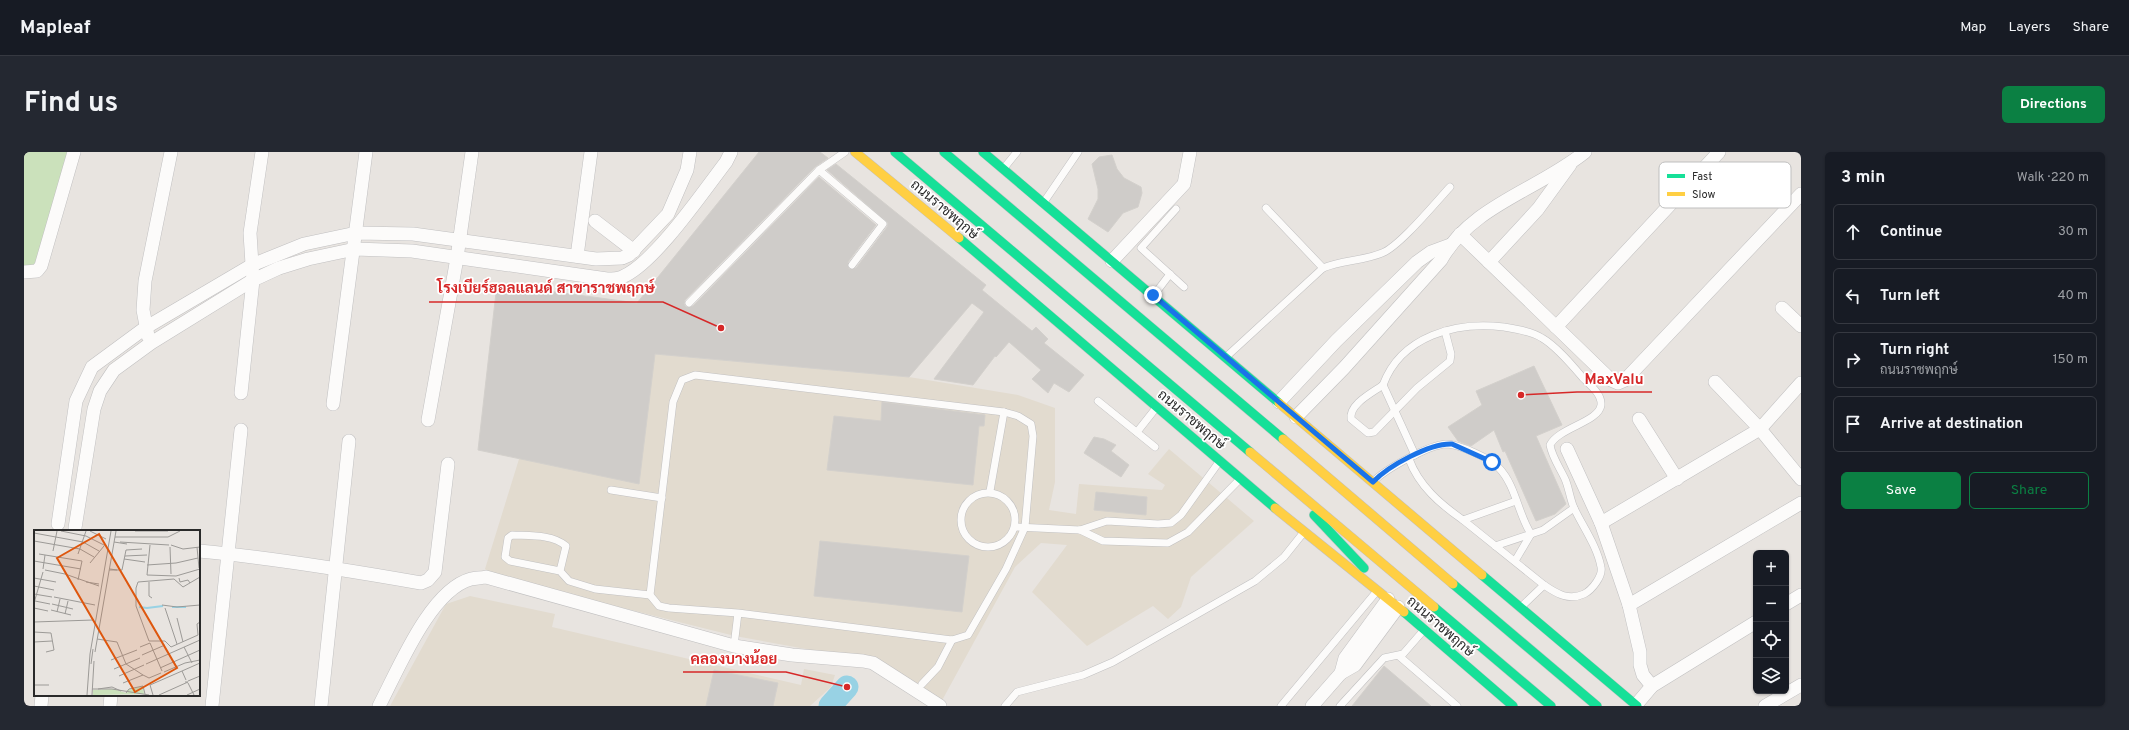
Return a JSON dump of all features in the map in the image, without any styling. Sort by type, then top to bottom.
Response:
[{"type":"main road","name":"ถนนราชพฤกษ์","points":[[855,152],[989,263],[1156,408],[1304,532],[1396,606],[1513,706]]},
{"type":"main road","name":"ถนนราชพฤกษ์","points":[[896,152],[1551,706]]},
{"type":"main road","points":[[944,152],[1597,706]]},
{"type":"main road","points":[[983,152],[1004,168],[1279,402],[1300,413],[1373,482],[1636,706]]},
{"type":"main road","points":[[1300,493],[1321,524],[1385,590],[1396,606]]},
{"type":"street","points":[[24,272],[37,271],[41,266],[74,152]]},
{"type":"street","points":[[151,343],[145,328],[143,310],[145,281],[171,152]]},
{"type":"street","points":[[241,393],[253,280],[250,232],[262,152]]},
{"type":"street","points":[[333,404],[355,249],[366,152]]},
{"type":"street","points":[[428,420],[460,240],[472,152]]},
{"type":"street","points":[[580,275],[580,256],[591,152]]},
{"type":"street","points":[[690,152],[688,170],[668,214],[634,251],[622,258],[580,256],[413,234],[356,233],[304,244],[252,265],[145,328],[92,367],[86,376],[76,401],[53,527],[65,523],[76,529],[94,409],[100,391],[114,370],[151,343],[253,280],[279,268],[301,261],[355,249],[412,251],[607,279],[621,278],[649,258],[726,162],[731,152]]},
{"type":"street","points":[[1112,260],[1184,184],[1190,152]]},
{"type":"street","points":[[1300,413],[1441,260],[1450,245],[1460,234],[1487,212],[1571,163],[1585,152]]},
{"type":"street","points":[[1710,162],[1719,152]]},
{"type":"street","points":[[1489,262],[1538,209],[1556,187],[1571,163]]},
{"type":"street","points":[[1791,205],[1801,194]]},
{"type":"street","points":[[1556,326],[1667,208]]},
{"type":"street","points":[[1460,234],[1611,380],[1622,382],[1788,208]]},
{"type":"street","points":[[595,222],[634,251]]},
{"type":"street","points":[[1279,402],[1416,262],[1430,252],[1450,245]]},
{"type":"street","points":[[1782,308],[1801,326]]},
{"type":"street","points":[[1348,330],[1363,345]]},
{"type":"street","points":[[1715,382],[1760,429],[1801,479]]},
{"type":"street","points":[[1601,523],[1760,429],[1801,383]]},
{"type":"street","points":[[1639,419],[1676,479]]},
{"type":"street","points":[[212,706],[241,430]]},
{"type":"street","points":[[321,706],[337,568],[349,441]]},
{"type":"street","points":[[1567,449],[1601,523],[1629,605],[1640,652],[1639,660],[1643,675],[1651,683]]},
{"type":"street","points":[[200,551],[337,568],[421,583],[428,580],[435,572],[448,464]]},
{"type":"street","points":[[1629,605],[1801,503]]},
{"type":"street","points":[[379,706],[420,628],[439,600],[470,580],[486,577],[734,646],[765,652],[863,660],[873,663],[940,706]]},
{"type":"street","points":[[1789,602],[1801,595]]},
{"type":"street","points":[[1312,706],[1340,673],[1355,665],[1396,606]]},
{"type":"street","points":[[1636,706],[1651,683],[1753,624]]},
{"type":"street","points":[[1765,706],[1801,685]]},
{"type":"street","points":[[40,706],[42,696]]},
{"type":"street","points":[[110,706],[111,696]]},
{"type":"lane","points":[[689,303],[819,170],[844,152]]},
{"type":"lane","points":[[1004,168],[1017,152]]},
{"type":"lane","points":[[1044,202],[1078,152]]},
{"type":"lane","points":[[819,170],[883,224],[852,265]]},
{"type":"lane","points":[[1226,357],[1323,268],[1336,262],[1368,257],[1391,249],[1450,187]]},
{"type":"lane","points":[[1266,208],[1323,268]]},
{"type":"lane","points":[[1176,209],[1141,248],[1184,287]]},
{"type":"lane","points":[[1153,295],[1170,274]]},
{"type":"lane","points":[[1383,385],[1394,411],[1412,457],[1413,472],[1432,495],[1544,585],[1565,596],[1580,596],[1587,592],[1595,584],[1602,568],[1574,508],[1566,481],[1550,445],[1556,436],[1585,420],[1599,410],[1601,404],[1598,394],[1573,366],[1542,338],[1512,328],[1489,325],[1470,325],[1435,333],[1404,352],[1393,366],[1383,385],[1354,408],[1350,414],[1350,419],[1368,433],[1374,432],[1394,411],[1417,388],[1450,362],[1452,354],[1445,331]]},
{"type":"lane","points":[[694,375],[1004,412],[1026,419],[1033,429],[1025,527],[1006,569],[975,625],[968,635],[952,640],[738,613],[659,606],[650,594],[662,498],[673,402],[677,388],[682,380],[694,375]]},
{"type":"lane","points":[[1098,401],[1155,447]]},
{"type":"lane","points":[[1137,432],[1156,408]]},
{"type":"lane","points":[[990,492],[1004,412]]},
{"type":"lane","points":[[1373,482],[1380,475],[1412,457],[1445,444],[1452,444],[1499,467],[1516,501],[1525,525],[1531,534]]},
{"type":"lane","points":[[1080,530],[1107,521],[1158,524],[1171,523],[1181,515],[1220,461]]},
{"type":"lane","points":[[1015,526],[1080,530],[1104,541],[1168,543],[1188,532],[1240,478]]},
{"type":"lane","points":[[611,490],[662,498]]},
{"type":"lane","points":[[990,492],[999,494],[1010,503],[1016,517],[1015,526],[1007,540],[993,547],[977,546],[965,536],[960,521],[963,506],[974,495],[990,492]]},
{"type":"lane","points":[[1463,520],[1516,501]]},
{"type":"lane","points":[[1495,546],[1531,534],[1551,525],[1574,508]]},
{"type":"lane","points":[[1005,706],[1018,692],[1083,675],[1113,662],[1255,581],[1284,557],[1304,532]]},
{"type":"lane","points":[[1515,561],[1531,534]]},
{"type":"lane","points":[[560,571],[566,546],[559,541],[540,537],[512,535],[508,538],[505,557],[510,561],[560,571],[569,581],[595,589],[614,592],[650,594]]},
{"type":"lane","points":[[1521,607],[1544,585]]},
{"type":"lane","points":[[1281,706],[1377,591]]},
{"type":"lane","points":[[734,646],[738,613]]},
{"type":"lane","points":[[1340,706],[1384,658],[1399,656],[1407,651],[1424,630]]},
{"type":"lane","points":[[922,684],[938,667],[952,640]]},
{"type":"lane","points":[[1399,656],[1457,706]]},
{"type":"shaded area","points":[[655,354],[909,377],[1018,395],[1055,408],[1055,482],[1049,510],[1076,514],[1079,484],[1162,490],[1165,485],[1148,474],[1169,449],[1254,521],[1191,577],[1181,607],[1168,619],[1153,606],[1087,646],[1032,592],[1067,545],[1041,543],[1015,567],[939,706],[872,661],[735,636],[491,575],[485,569],[519,459]]},
{"type":"shaded area","points":[[470,596],[555,614],[552,627],[801,685],[804,669],[835,675],[831,687],[810,706],[390,706],[446,604]]},
{"type":"green space","points":[[24,152],[74,152],[41,266],[24,272]]},
{"type":"building","points":[[759,152],[820,152],[828,158],[815,167],[685,300],[684,304],[686,307],[693,306],[819,177],[876,225],[848,262],[849,269],[856,268],[887,227],[888,223],[827,170],[836,164],[986,285],[982,290],[1032,331],[1036,327],[1048,339],[1044,343],[1084,375],[1069,392],[1054,383],[1048,393],[1032,379],[1041,370],[1009,342],[996,357],[995,356],[973,385],[934,379],[984,312],[972,303],[909,377],[655,354],[639,484],[478,450],[497,284],[637,303]]},
{"type":"building","points":[[1112,155],[1117,169],[1124,178],[1141,187],[1142,193],[1138,207],[1123,213],[1108,232],[1088,219],[1098,199],[1098,189],[1092,164],[1099,157]]},
{"type":"building","points":[[1534,366],[1562,425],[1536,436],[1566,504],[1555,514],[1536,521],[1494,430],[1471,446],[1458,441],[1448,427],[1482,405],[1476,391]]},
{"type":"building","points":[[882,402],[985,415],[984,426],[979,426],[973,485],[827,470],[834,416],[881,421]]},
{"type":"building","points":[[1094,437],[1104,439],[1116,445],[1111,451],[1129,465],[1121,477],[1084,453]]},
{"type":"building","points":[[1096,492],[1147,497],[1146,515],[1094,510]]},
{"type":"building","points":[[820,541],[969,556],[962,612],[814,596]]},
{"type":"building","points":[[1384,666],[1431,706],[1352,706]]},
{"type":"building","points":[[714,670],[778,683],[773,706],[706,706]]},
{"type":"waterway","points":[[830,706],[847,687]]},
{"type":"traffic: fast","points":[[895,152],[1250,452]]},
{"type":"traffic: fast","points":[[944,152],[1283,439]]},
{"type":"traffic: fast","points":[[983,152],[1279,403]]},
{"type":"traffic: fast","points":[[959,238],[1275,508]]},
{"type":"traffic: fast","points":[[1314,515],[1364,568]]},
{"type":"traffic: fast","points":[[1482,575],[1637,706]]},
{"type":"traffic: fast","points":[[1453,584],[1597,706]]},
{"type":"traffic: fast","points":[[1434,607],[1551,706]]},
{"type":"traffic: fast","points":[[1404,612],[1513,706]]},
{"type":"traffic: slow","points":[[855,152],[959,238]]},
{"type":"traffic: slow","points":[[1279,403],[1482,575]]},
{"type":"traffic: slow","points":[[1283,439],[1453,584]]},
{"type":"traffic: slow","points":[[1250,452],[1434,607]]},
{"type":"traffic: slow","points":[[1275,508],[1404,612]]},
{"type":"place","name":"โรงเบียร์ฮอลแลนด์ สาขาราชพฤกษ์","points":[[721,328]]},
{"type":"place","name":"MaxValu","points":[[1521,395]]},
{"type":"place","name":"คลองบางน้อย","points":[[847,687]]},
{"type":"route","points":[[1153,295],[1373,482],[1387,470],[1415,455],[1445,444],[1452,444],[1492,462]]}]
